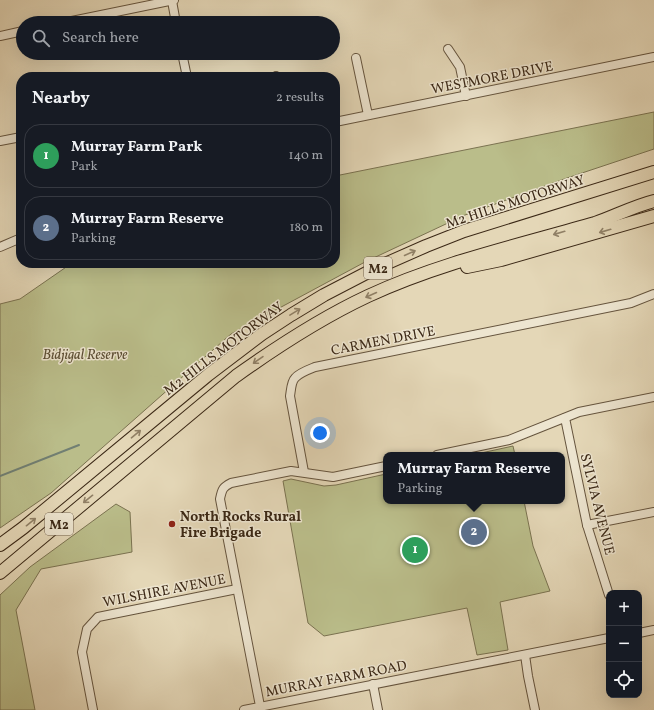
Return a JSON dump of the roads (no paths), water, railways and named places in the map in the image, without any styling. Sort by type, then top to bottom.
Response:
[{"type":"highway","name":"M2","points":[[501,219],[529,204],[654,165]]},
{"type":"highway","name":"M2 HILLS MOTORWAY","points":[[0,545],[23,528],[191,389],[262,334],[324,295],[376,268],[464,231],[654,172]]},
{"type":"highway","name":"M2","points":[[0,573],[236,376],[272,351],[336,312],[407,280],[496,251],[597,222],[642,204],[654,201]]},
{"type":"highway","name":"M2","points":[[407,280],[500,260],[654,216]]},
{"type":"street","points":[[96,16],[173,0],[175,16]]},
{"type":"street","points":[[0,36],[16,33]]},
{"type":"street","points":[[448,49],[460,67],[466,96]]},
{"type":"street","name":"WESTMORE DRIVE","points":[[340,121],[654,57]]},
{"type":"street","points":[[356,58],[368,115]]},
{"type":"street","points":[[183,60],[186,72]]},
{"type":"street","points":[[0,141],[16,138]]},
{"type":"street","points":[[0,247],[16,240]]},
{"type":"street","name":"CARMEN DRIVE","points":[[304,472],[290,396],[295,377],[304,372],[315,367],[631,304],[654,294]]},
{"type":"street","points":[[451,452],[509,440],[579,412],[654,396]]},
{"type":"street","name":"SYLVIA AVENUE","points":[[565,418],[587,525],[607,590]]},
{"type":"street","points":[[304,472],[333,477],[383,467]]},
{"type":"street","name":"MURRAY FARM ROAD","points":[[304,472],[291,471],[231,483],[225,486],[222,490],[220,499],[260,706],[606,639]]},
{"type":"street","points":[[587,525],[654,512]]},
{"type":"street","name":"WILSHIRE AVENUE","points":[[93,710],[82,652],[88,629],[98,617],[237,589]]},
{"type":"street","points":[[642,632],[654,630]]},
{"type":"street","points":[[525,655],[535,710]]},
{"type":"street","points":[[373,684],[378,710]]},
{"type":"street","points":[[244,710],[260,706]]},
{"type":"waterway","points":[[0,476],[79,445]]},
{"type":"place","name":"North Rocks Rural Fire Brigade","points":[[172,524]]},
{"type":"place","name":"Murray Farm Reserve","points":[[474,532]]},
{"type":"place","name":"Murray Farm Park","points":[[415,550]]},
{"type":"park label","name":"Bidjigal Reserve","points":[[85,354]]}]
